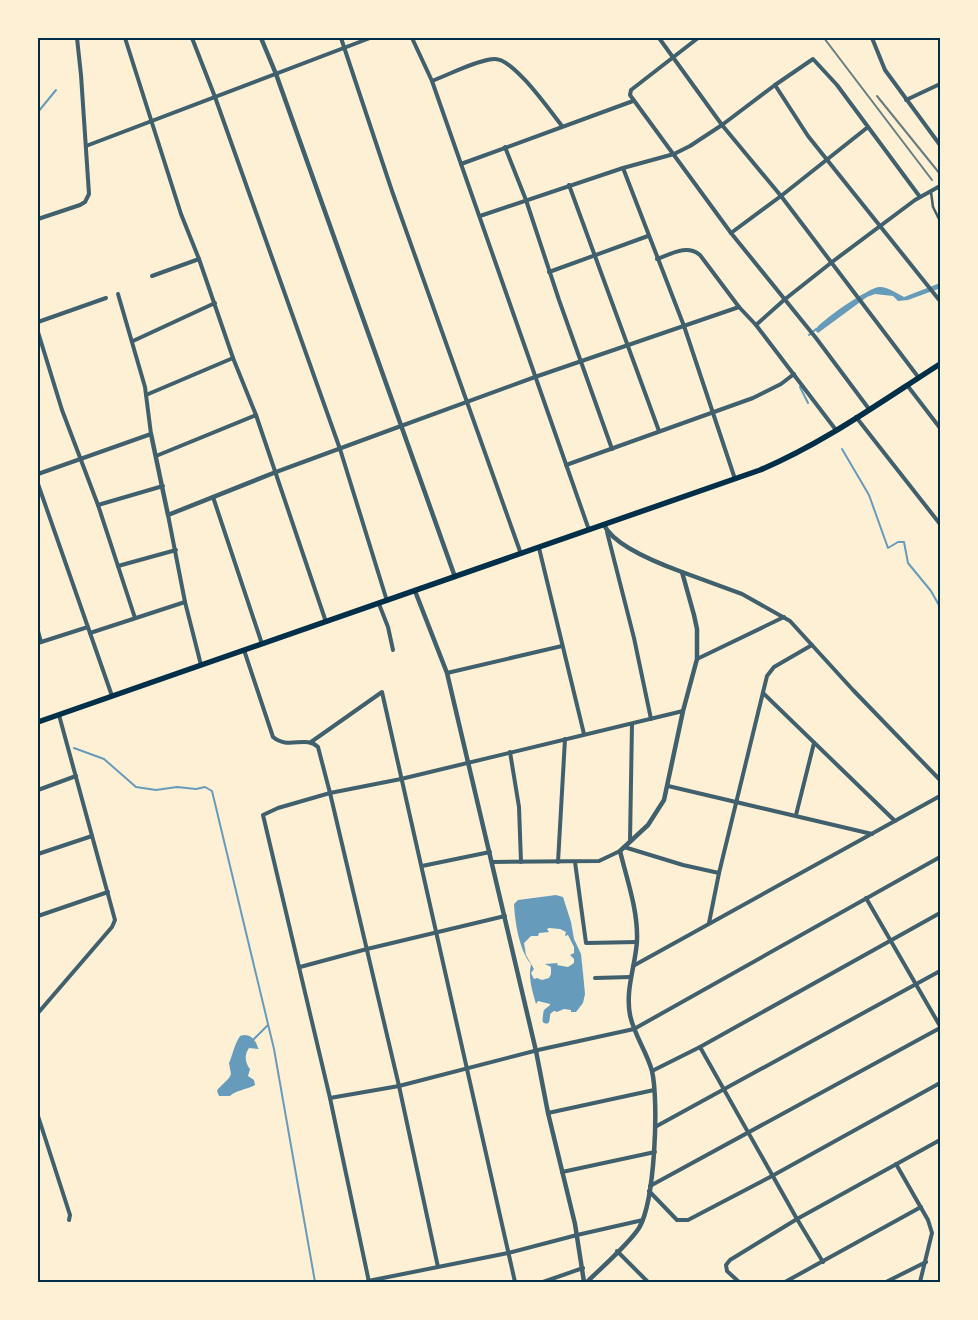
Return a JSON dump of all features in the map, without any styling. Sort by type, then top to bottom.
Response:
[{"type":"main road","points":[[38,722],[735,479],[782,460],[836,430],[940,364]]},
{"type":"street","points":[[38,219],[80,205],[85,202],[89,194],[77,38]]},
{"type":"street","points":[[125,38],[181,214],[199,258],[233,358],[256,415],[326,622]]},
{"type":"street","points":[[192,38],[215,97],[340,448],[387,601]]},
{"type":"street","points":[[261,38],[276,74],[455,577]]},
{"type":"street","points":[[341,38],[392,191],[521,554]]},
{"type":"street","points":[[86,146],[370,38]]},
{"type":"street","points":[[412,38],[432,81],[589,530]]},
{"type":"street","points":[[659,38],[722,125],[781,196],[919,378]]},
{"type":"street","points":[[698,38],[630,92],[633,101],[731,233],[816,338],[869,409]]},
{"type":"street","points":[[872,38],[885,70],[940,145]]},
{"type":"street","points":[[432,81],[490,59],[501,59],[508,63],[524,79],[562,126]]},
{"type":"street","points":[[480,216],[569,185],[674,154],[722,125],[774,85],[813,60],[837,85],[920,197]]},
{"type":"street","points":[[906,100],[940,84]]},
{"type":"street","points":[[774,85],[800,124],[940,301]]},
{"type":"street","points":[[461,164],[633,101]]},
{"type":"street","points":[[731,233],[868,127]]},
{"type":"street","points":[[505,147],[526,200],[580,362],[612,449]]},
{"type":"street","points":[[623,168],[684,326],[735,479]]},
{"type":"street","points":[[569,185],[659,431]]},
{"type":"street","points":[[756,325],[832,262],[920,197],[940,186]]},
{"type":"street","points":[[931,191],[933,207],[940,221]]},
{"type":"street","points":[[550,272],[648,236]]},
{"type":"street","points":[[657,259],[679,250],[694,250],[700,255],[836,430]]},
{"type":"street","points":[[152,276],[199,258]]},
{"type":"street","points":[[118,294],[133,341],[146,395],[151,434],[185,602],[201,665]]},
{"type":"street","points":[[38,322],[106,298]]},
{"type":"street","points":[[133,341],[214,303]]},
{"type":"street","points":[[168,515],[340,448],[535,377],[739,307]]},
{"type":"street","points":[[38,332],[62,410],[98,505],[135,618]]},
{"type":"street","points":[[146,395],[233,358]]},
{"type":"street","points":[[566,465],[712,413],[767,391],[794,374]]},
{"type":"street","points":[[906,386],[940,428]]},
{"type":"street","points":[[156,456],[256,415]]},
{"type":"street","points":[[856,417],[940,524]]},
{"type":"street","points":[[38,474],[151,434]]},
{"type":"street","points":[[38,484],[112,696]]},
{"type":"street","points":[[98,505],[162,486]]},
{"type":"street","points":[[213,497],[262,644]]},
{"type":"street","points":[[604,525],[608,532],[634,638],[651,719]]},
{"type":"street","points":[[608,532],[631,548],[682,572],[742,594],[790,621],[853,690],[940,780]]},
{"type":"street","points":[[539,548],[584,734]]},
{"type":"street","points":[[118,566],[176,550]]},
{"type":"street","points":[[492,862],[599,861],[622,849],[648,824],[656,813],[664,800],[668,786],[683,711],[698,659],[697,629],[682,572]]},
{"type":"street","points":[[415,591],[447,673],[469,762],[536,1051],[548,1113],[577,1235],[585,1282]]},
{"type":"street","points":[[90,633],[185,602]]},
{"type":"street","points":[[378,604],[388,627],[394,650]]},
{"type":"street","points":[[698,659],[784,617]]},
{"type":"street","points":[[38,631],[39,642],[88,627]]},
{"type":"street","points":[[709,923],[719,873],[767,676],[774,667],[812,645]]},
{"type":"street","points":[[447,673],[562,646]]},
{"type":"street","points":[[244,650],[273,737],[284,744],[311,742],[382,692],[515,1282]]},
{"type":"street","points":[[763,693],[895,821]]},
{"type":"street","points":[[643,1220],[508,1253],[369,1282],[330,1098],[263,815],[278,808],[330,792],[401,779],[683,711]]},
{"type":"street","points":[[38,1013],[114,924],[115,916],[59,715]]},
{"type":"street","points":[[630,841],[632,724]]},
{"type":"street","points":[[558,862],[565,739]]},
{"type":"street","points":[[311,742],[318,747],[330,792],[399,1086],[438,1267]]},
{"type":"street","points":[[796,815],[814,743]]},
{"type":"street","points":[[510,752],[521,827],[520,862]]},
{"type":"street","points":[[38,790],[76,776]]},
{"type":"street","points":[[668,786],[872,834]]},
{"type":"street","points":[[633,966],[940,796]]},
{"type":"street","points":[[38,854],[92,836]]},
{"type":"street","points":[[622,849],[719,873]]},
{"type":"street","points":[[585,1282],[634,1234],[643,1220],[650,1189],[655,1152],[652,1071],[630,1015],[631,977],[637,942],[637,921],[622,849]]},
{"type":"street","points":[[422,866],[490,852]]},
{"type":"street","points":[[330,1098],[399,1086],[536,1051],[634,1029],[940,857]]},
{"type":"street","points":[[575,862],[586,943],[637,942]]},
{"type":"street","points":[[38,916],[108,892]]},
{"type":"street","points":[[650,1189],[940,1027],[866,898]]},
{"type":"street","points":[[652,1071],[700,1047],[940,914]]},
{"type":"street","points":[[300,967],[505,916]]},
{"type":"street","points":[[655,1127],[940,971]]},
{"type":"street","points":[[595,978],[631,977]]},
{"type":"street","points":[[700,1047],[772,1176],[823,1262]]},
{"type":"street","points":[[650,1189],[677,1220],[684,1221],[772,1176],[940,1083]]},
{"type":"street","points":[[548,1113],[654,1090]]},
{"type":"street","points":[[38,1116],[70,1215],[68,1220]]},
{"type":"street","points":[[739,1282],[727,1271],[726,1265],[730,1260],[797,1219],[940,1140]]},
{"type":"street","points":[[562,1172],[655,1152]]},
{"type":"street","points":[[896,1164],[928,1220],[932,1233],[920,1282]]},
{"type":"street","points":[[785,1282],[921,1208]]},
{"type":"street","points":[[617,1251],[648,1282]]},
{"type":"street","points":[[886,1282],[926,1262]]},
{"type":"street","points":[[543,1282],[583,1268]]},
{"type":"water","points":[[940,283],[939,291],[938,289],[908,300],[898,301],[893,296],[875,294],[867,297],[818,333],[815,330],[835,313],[873,289],[885,288],[904,297]]},
{"type":"water","points":[[556,895],[563,897],[574,939],[581,954],[585,994],[583,1003],[576,1012],[564,1009],[557,1012],[552,1010],[550,1004],[538,1001],[536,1004],[530,979],[531,964],[523,951],[517,927],[514,904],[518,900]],"holes":[[[549,928],[560,929],[566,932],[565,936],[568,935],[574,947],[574,953],[570,955],[574,959],[574,963],[568,967],[557,965],[558,963],[545,964],[551,967],[549,978],[542,980],[534,979],[531,973],[534,969],[526,955],[524,943],[531,936],[538,936],[539,933],[549,932],[547,929]]]},
{"type":"water","points":[[244,1035],[253,1039],[259,1049],[249,1048],[246,1056],[246,1062],[250,1069],[248,1076],[254,1080],[255,1085],[235,1092],[230,1096],[219,1096],[218,1089],[231,1074],[229,1063],[236,1043],[240,1036]]},
{"type":"waterway","points":[[38,112],[56,90]]},
{"type":"waterway","points":[[809,335],[816,329]]},
{"type":"waterway","points":[[800,387],[808,403]]},
{"type":"waterway","points":[[842,449],[869,495],[888,548],[898,542],[904,542],[908,563],[931,591],[940,607]]},
{"type":"waterway","points":[[74,748],[104,759],[136,787],[156,790],[177,787],[196,789],[205,787],[212,791],[274,1049],[315,1282]]},
{"type":"waterway","points":[[546,1020],[547,1012],[552,1008]]},
{"type":"waterway","points":[[254,1039],[268,1025]]},
{"type":"railway","points":[[824,38],[932,180]]},
{"type":"railway","points":[[877,96],[940,174]]}]
